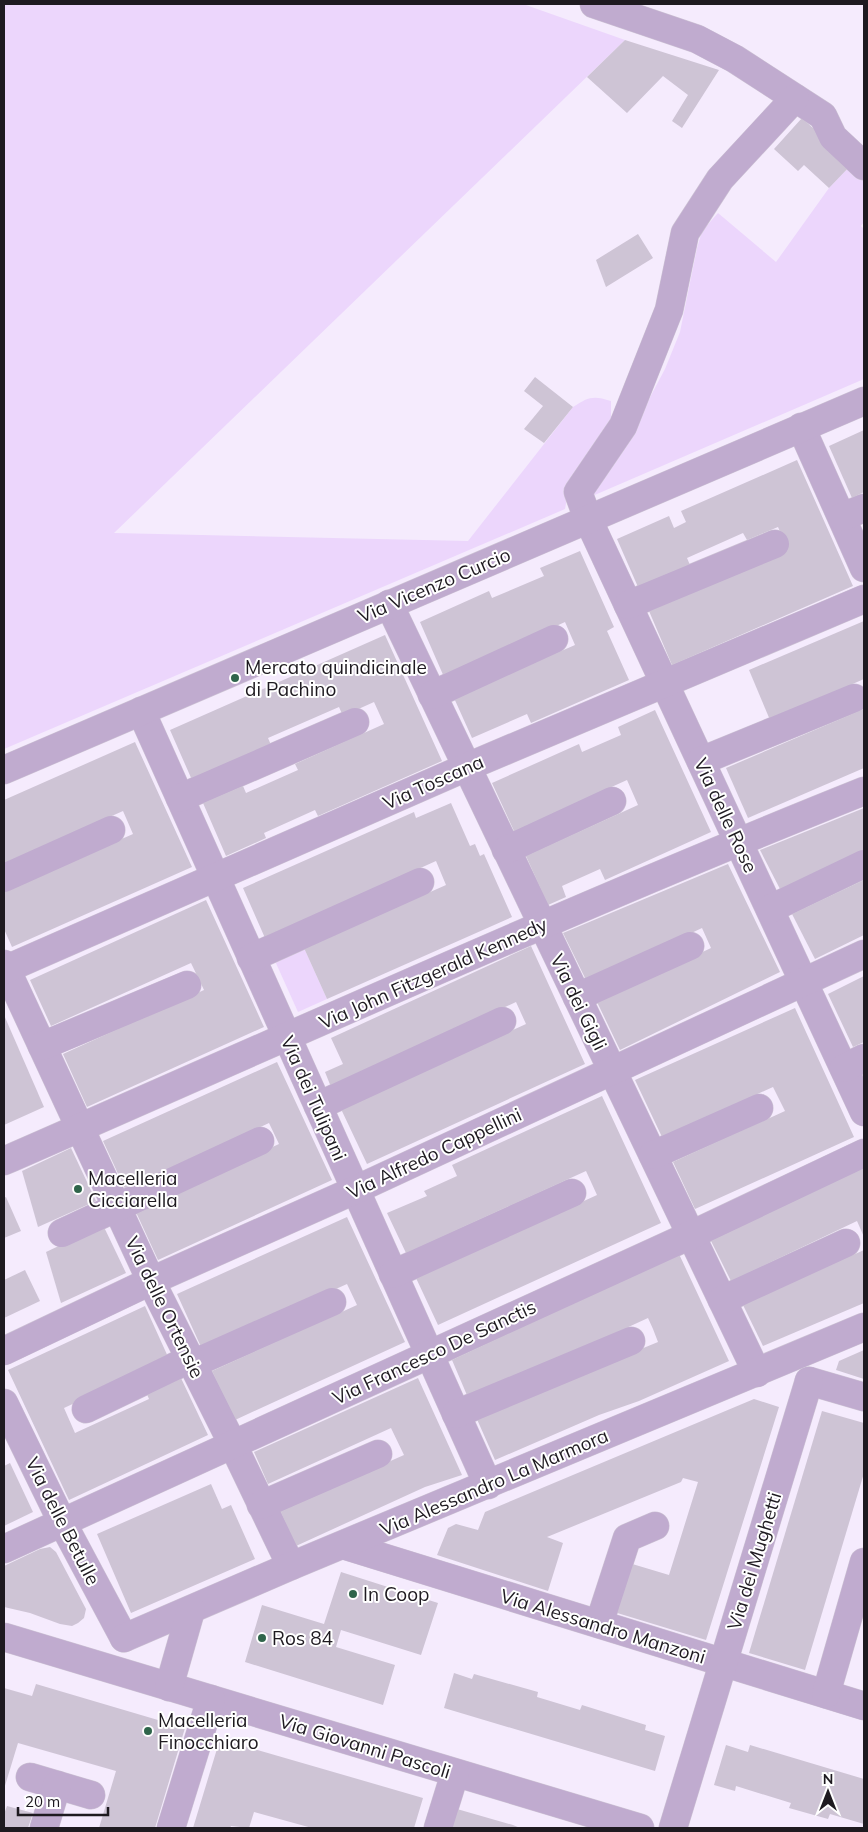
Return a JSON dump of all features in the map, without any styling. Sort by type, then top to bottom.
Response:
[{"type":"street","points":[[594,4],[697,39],[735,59],[823,116],[833,137],[864,166]]},
{"type":"street","name":"Via delle Rose","points":[[795,98],[720,179],[685,233],[669,310],[623,426],[578,492],[588,519],[804,982],[854,1063],[864,1112]]},
{"type":"street","name":"Via Vicenzo Curcio","points":[[4,770],[864,401]]},
{"type":"street","points":[[801,427],[853,512],[864,568]]},
{"type":"street","points":[[628,605],[775,544]]},
{"type":"street","name":"Via Toscana","points":[[4,968],[467,767],[864,599]]},
{"type":"street","name":"Via dei Gigli","points":[[389,604],[756,1373]]},
{"type":"street","points":[[432,695],[554,639]]},
{"type":"street","points":[[701,761],[854,698]]},
{"type":"street","name":"Via dei Tulipani","points":[[141,711],[488,1486]]},
{"type":"street","points":[[180,798],[355,722]]},
{"type":"street","name":"Via John Fitzgerald Kennedy","points":[[4,1161],[287,1038],[542,924],[738,841],[864,791]]},
{"type":"street","points":[[506,850],[612,801]]},
{"type":"street","points":[[4,878],[111,830]]},
{"type":"street","points":[[770,909],[864,864]]},
{"type":"street","points":[[251,958],[420,882]]},
{"type":"street","points":[[577,998],[690,946]]},
{"type":"street","name":"Via Alfredo Cappellini","points":[[4,1351],[151,1281],[354,1190],[864,954]]},
{"type":"street","name":"Via delle Ortensie","points":[[4,968],[151,1281],[233,1445],[290,1566]]},
{"type":"street","points":[[42,1046],[187,985]]},
{"type":"street","points":[[318,1106],[502,1021]]},
{"type":"street","points":[[653,1155],[759,1108]]},
{"type":"street","points":[[62,1233],[260,1141]]},
{"type":"street","name":"Via Francesco De Sanctis","points":[[4,1549],[233,1445],[428,1353],[691,1235],[864,1153]]},
{"type":"street","points":[[393,1274],[572,1193]]},
{"type":"street","points":[[722,1300],[846,1243]]},
{"type":"street","points":[[86,1409],[191,1361],[332,1302]]},
{"type":"street","name":"Via Alessandro La Marmora","points":[[124,1638],[290,1566],[488,1486],[864,1327]]},
{"type":"street","points":[[456,1414],[632,1340]]},
{"type":"street","points":[[798,1355],[809,1381],[864,1397]]},
{"type":"street","name":"Via dei Mughetti","points":[[673,1828],[809,1381]]},
{"type":"street","name":"Via delle Betulle","points":[[4,1404],[13,1447],[62,1522],[124,1638]]},
{"type":"street","points":[[261,1505],[378,1454]]},
{"type":"street","points":[[599,1624],[627,1538],[655,1526]]},
{"type":"street","name":"Via Alessandro Manzoni","points":[[342,1545],[864,1706]]},
{"type":"street","points":[[826,1694],[858,1610],[864,1562]]},
{"type":"street","points":[[169,1686],[191,1610]]},
{"type":"street","name":"Via Giovanni Pascoli","points":[[4,1637],[640,1828]]},
{"type":"street","points":[[115,1671],[124,1638]]},
{"type":"street","points":[[171,1828],[211,1699]]},
{"type":"street","points":[[438,1828],[455,1773]]},
{"type":"street","points":[[30,1777],[91,1795]]},
{"type":"street","points":[[44,1828],[57,1785]]},
{"type":"shaded area","points":[[4,4],[523,4],[625,40],[114,533],[468,541],[573,407],[591,398],[611,401],[611,421],[569,487],[565,509],[4,749]]},
{"type":"shaded area","points":[[852,164],[864,173],[864,222],[861,226],[864,229],[864,379],[590,497],[639,418],[665,369],[680,332],[702,231],[718,213],[776,262],[829,188]]},
{"type":"shaded area","points":[[304,948],[327,999],[298,1012],[275,961]]},
{"type":"building","points":[[625,40],[719,70],[682,128],[672,121],[688,95],[663,76],[627,113],[587,77]]},
{"type":"building","points":[[802,118],[852,164],[829,188],[804,165],[798,171],[774,149]]},
{"type":"building","points":[[638,234],[653,258],[606,287],[596,260]]},
{"type":"building","points":[[535,377],[573,407],[544,443],[524,429],[543,406],[524,391]]},
{"type":"building","points":[[864,430],[864,492],[852,498],[829,446]]},
{"type":"building","points":[[797,460],[853,586],[672,665],[649,611],[788,550],[778,527],[747,540],[743,533],[687,558],[690,565],[638,587],[617,539],[669,516],[674,528],[686,522],[681,511]]},
{"type":"building","points":[[580,551],[614,627],[607,631],[629,680],[531,723],[527,714],[472,738],[454,698],[575,645],[565,622],[444,677],[420,622],[489,591],[492,598],[544,576],[540,568]]},
{"type":"building","points":[[864,621],[864,679],[770,720],[749,670]]},
{"type":"building","points":[[385,635],[442,761],[318,816],[315,810],[264,833],[266,838],[226,856],[203,803],[243,786],[246,793],[298,770],[295,764],[384,724],[374,702],[343,716],[339,707],[268,738],[271,745],[192,780],[170,730]]},
{"type":"building","points":[[864,709],[864,768],[748,818],[726,768]]},
{"type":"building","points":[[655,710],[711,832],[605,880],[600,869],[562,886],[566,897],[548,905],[526,856],[638,805],[627,780],[514,831],[492,783],[579,744],[582,752],[621,735],[618,727]]},
{"type":"building","points":[[135,742],[192,867],[12,947],[4,929],[4,891],[133,834],[123,811],[4,864],[4,800]]},
{"type":"building","points":[[451,803],[470,846],[475,844],[480,856],[484,854],[512,917],[327,999],[304,948],[446,885],[436,861],[265,938],[243,888],[414,812],[416,818]]},
{"type":"building","points":[[864,808],[864,850],[780,889],[760,850]]},
{"type":"building","points":[[728,864],[780,972],[620,1050],[597,1002],[711,948],[702,928],[587,982],[563,933]]},
{"type":"building","points":[[864,880],[864,935],[815,959],[792,914]]},
{"type":"building","points":[[206,900],[264,1027],[87,1107],[63,1054],[204,990],[191,963],[51,1026],[30,980]]},
{"type":"building","points":[[531,946],[585,1064],[367,1164],[341,1109],[526,1024],[516,1002],[331,1087],[325,1072],[343,1064],[331,1038]]},
{"type":"building","points":[[864,976],[864,1042],[853,1047],[828,994]]},
{"type":"building","points":[[795,1008],[854,1137],[695,1209],[673,1162],[785,1111],[773,1087],[662,1137],[635,1080]]},
{"type":"building","points":[[4,1015],[44,1107],[4,1125]]},
{"type":"building","points":[[277,1062],[332,1180],[158,1260],[135,1210],[279,1144],[269,1123],[125,1189],[103,1141]]},
{"type":"building","points":[[602,1096],[661,1223],[438,1325],[416,1278],[597,1195],[586,1171],[406,1253],[387,1213],[427,1196],[424,1191],[457,1176],[452,1165]]},
{"type":"building","points":[[71,1148],[96,1201],[38,1227],[22,1171]]},
{"type":"building","points":[[864,1168],[864,1237],[857,1221],[731,1281],[711,1241]]},
{"type":"building","points":[[6,1197],[21,1231],[4,1238],[4,1198]]},
{"type":"building","points":[[347,1217],[405,1342],[235,1420],[212,1371],[357,1305],[347,1284],[202,1349],[177,1294]]},
{"type":"building","points":[[103,1225],[126,1273],[61,1303],[46,1252]]},
{"type":"building","points":[[864,1250],[864,1303],[763,1346],[743,1305]]},
{"type":"building","points":[[679,1254],[729,1361],[639,1401],[599,1415],[495,1460],[476,1417],[658,1342],[653,1329],[648,1318],[469,1400],[452,1360]]},
{"type":"building","points":[[25,1270],[40,1301],[4,1318],[4,1280]]},
{"type":"building","points":[[145,1306],[169,1359],[64,1408],[75,1433],[149,1399],[146,1392],[180,1376],[208,1435],[69,1500],[8,1370]]},
{"type":"building","points":[[864,1350],[864,1379],[836,1370],[839,1361]]},
{"type":"building","points":[[418,1378],[462,1475],[425,1487],[296,1546],[280,1510],[404,1455],[391,1428],[268,1484],[254,1452]]},
{"type":"building","points":[[754,1399],[779,1407],[706,1640],[614,1612],[629,1563],[669,1575],[698,1482],[683,1478],[681,1482],[547,1537],[563,1543],[548,1591],[437,1555],[448,1528],[456,1524],[478,1530],[485,1512]]},
{"type":"building","points":[[822,1411],[864,1423],[864,1473],[805,1670],[749,1653]]},
{"type":"building","points":[[10,1463],[33,1512],[4,1526],[4,1466]]},
{"type":"building","points":[[211,1484],[222,1509],[231,1505],[255,1559],[131,1613],[97,1534]]},
{"type":"building","points":[[50,1547],[56,1552],[86,1609],[84,1618],[72,1626],[4,1607],[4,1566],[40,1549]]},
{"type":"building","points":[[341,1572],[438,1603],[421,1655],[341,1630],[336,1647],[395,1665],[383,1705],[245,1662],[262,1605],[324,1624]]},
{"type":"building","points":[[454,1673],[472,1679],[474,1674],[538,1692],[537,1697],[580,1710],[582,1705],[646,1725],[645,1730],[665,1736],[655,1771],[444,1708]]},
{"type":"building","points":[[36,1684],[185,1728],[155,1828],[99,1828],[116,1771],[18,1743],[4,1789],[4,1688],[32,1696]]},
{"type":"building","points":[[220,1739],[423,1798],[414,1828],[312,1828],[254,1812],[249,1828],[231,1826],[230,1828],[193,1828]]},
{"type":"building","points":[[726,1745],[748,1752],[750,1745],[864,1779],[864,1824],[830,1814],[828,1819],[789,1808],[791,1803],[736,1786],[735,1791],[714,1785]]},
{"type":"building","points":[[7,1806],[33,1813],[28,1828],[4,1828],[4,1814]]},
{"type":"building","points":[[457,1809],[513,1825],[520,1828],[452,1828]]},
{"type":"place","name":"Mercato quindicinale di Pachino","points":[[235,678]]},
{"type":"place","name":"Macelleria Cicciarella","points":[[78,1189]]},
{"type":"place","name":"In Coop","points":[[353,1594]]},
{"type":"place","name":"Ros 84","points":[[262,1638]]},
{"type":"place","name":"Macelleria Finocchiaro","points":[[148,1731]]}]
